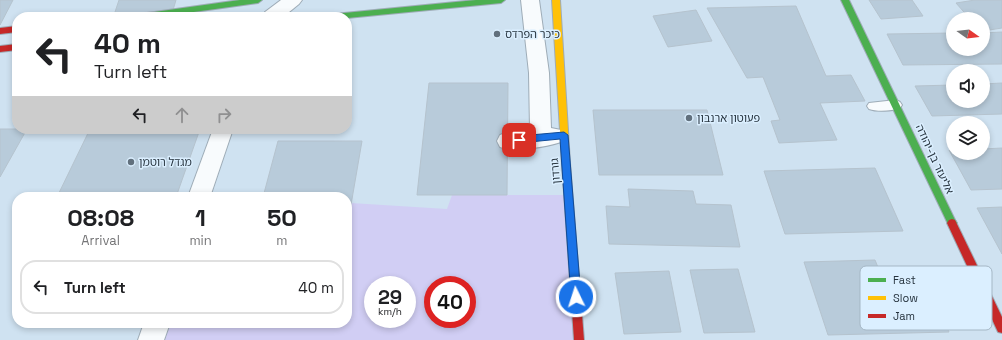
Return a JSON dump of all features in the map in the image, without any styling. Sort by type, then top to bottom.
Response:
[{"type":"street","points":[[180,12],[204,4],[258,0]]},
{"type":"street","points":[[277,12],[293,0]]},
{"type":"street","points":[[352,15],[501,0]]},
{"type":"street","points":[[530,0],[539,73],[541,137]]},
{"type":"street","name":"גורדון","points":[[556,0],[579,340]]},
{"type":"street","name":"אליעזר בן-יהודה","points":[[845,0],[973,266]]},
{"type":"street","points":[[0,31],[12,30]]},
{"type":"street","points":[[0,49],[12,48]]},
{"type":"street","points":[[201,192],[221,134]]},
{"type":"street","points":[[508,141],[564,135]]},
{"type":"street","name":"אליעזר בן-יהודה","points":[[992,307],[1002,328]]},
{"type":"street","points":[[151,340],[155,328]]},
{"type":"lane","points":[[873,106],[896,105]]},
{"type":"shaded area","points":[[452,195],[569,195],[579,340],[151,340],[155,328],[352,328],[352,203],[447,209]]},
{"type":"building","points":[[0,0],[13,0],[0,25]]},
{"type":"building","points":[[119,0],[176,0],[173,10],[115,12]]},
{"type":"building","points":[[869,0],[912,0],[923,16],[881,19]]},
{"type":"building","points":[[975,0],[1002,0],[1002,28],[990,30],[990,12],[964,12],[956,3]]},
{"type":"building","points":[[796,6],[826,76],[851,75],[865,101],[820,103],[837,140],[779,143],[771,121],[780,120],[763,77],[747,78],[707,8]]},
{"type":"building","points":[[696,10],[712,41],[668,47],[653,16]]},
{"type":"building","points":[[1002,32],[1002,64],[903,65],[887,34],[946,33],[946,56],[990,56],[990,33]]},
{"type":"building","points":[[429,83],[508,83],[507,195],[417,195]]},
{"type":"building","points":[[1002,83],[1002,114],[932,116],[915,86],[946,85],[946,108],[990,108],[990,84]]},
{"type":"building","points":[[593,110],[707,110],[723,175],[599,175]]},
{"type":"building","points":[[0,129],[12,129],[12,134],[24,134],[0,177]]},
{"type":"building","name":"מגדל רוטמן","points":[[88,134],[198,134],[178,192],[59,192]]},
{"type":"building","points":[[278,141],[362,141],[352,199],[352,192],[264,192]]},
{"type":"building","points":[[1002,148],[1002,189],[971,190],[954,160],[990,160],[990,149]]},
{"type":"building","points":[[875,168],[903,231],[785,234],[764,171]]},
{"type":"building","points":[[628,189],[693,191],[696,204],[731,205],[740,247],[609,244],[606,206],[630,207]]},
{"type":"building","points":[[1002,207],[1002,254],[977,208]]},
{"type":"building","points":[[875,260],[877,266],[860,266],[860,330],[948,330],[949,332],[828,335],[804,262]]},
{"type":"building","points":[[738,269],[755,332],[704,333],[690,270]]},
{"type":"building","points":[[669,271],[681,332],[624,334],[615,273]]},
{"type":"traffic: fast","points":[[175,12],[258,0]]},
{"type":"traffic: fast","points":[[352,15],[501,0]]},
{"type":"traffic: fast","points":[[845,0],[952,223]]},
{"type":"traffic: slow","points":[[556,0],[566,163]]},
{"type":"traffic: jam","points":[[0,31],[12,30]]},
{"type":"traffic: jam","points":[[0,49],[12,48]]},
{"type":"traffic: jam","points":[[566,163],[579,340]]},
{"type":"traffic: jam","points":[[952,223],[972,266]]},
{"type":"traffic: jam","points":[[992,307],[1002,328]]},
{"type":"place","name":"כיכר הפרדס","points":[[497,34]]},
{"type":"place","name":"פעוטון ארנבון","points":[[689,118]]},
{"type":"place","name":"מגדל רוטמן","points":[[131,162]]},
{"type":"route","points":[[519,140],[564,135],[576,297]]}]
